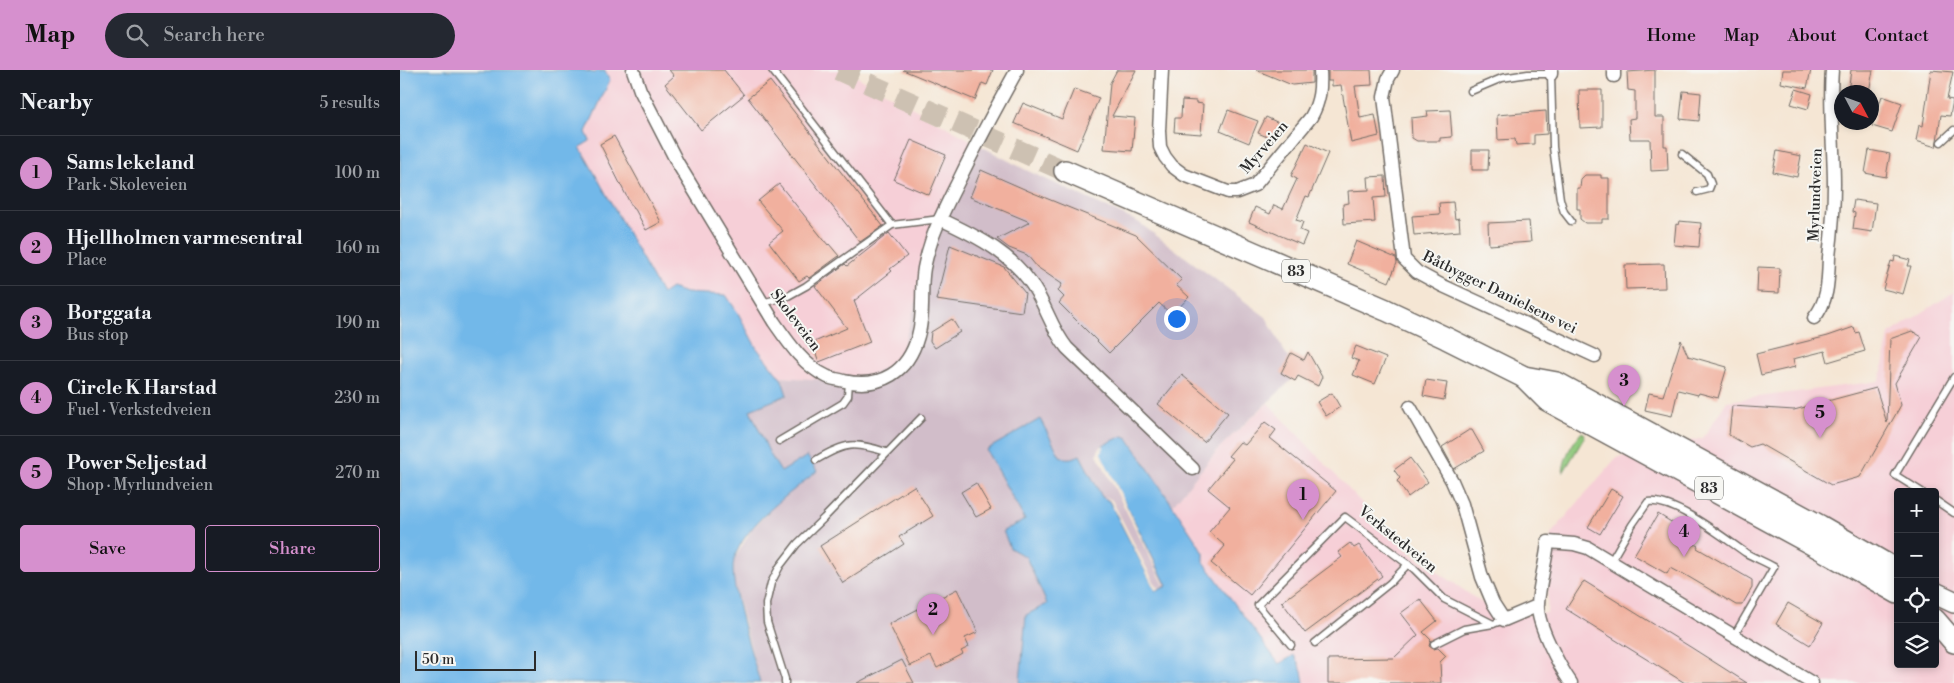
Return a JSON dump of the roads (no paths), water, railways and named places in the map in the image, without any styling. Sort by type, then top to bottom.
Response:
[{"type":"highway","name":"83","points":[[1066,171],[1386,310],[1524,377],[1557,383],[1820,526],[1894,569]]},
{"type":"highway","name":"83","points":[[1524,377],[1547,400],[1894,591]]},
{"type":"highway","points":[[1939,595],[1954,602]]},
{"type":"highway","points":[[1938,623],[1954,642]]},
{"type":"street","name":"Skoleveien","points":[[633,70],[640,90],[677,162],[774,322],[804,361],[826,377],[849,382],[869,383],[889,378],[906,363],[918,336],[923,300],[923,269],[931,240],[1013,71]]},
{"type":"street","name":"Myrveien","points":[[1162,70],[1160,148],[1172,166],[1184,174],[1228,192],[1237,192],[1255,185],[1311,117],[1317,107],[1321,90],[1320,70]]},
{"type":"street","name":"Båtbygger Danielsens vei","points":[[1393,70],[1388,79],[1384,97],[1404,259],[1417,272],[1441,285],[1595,356]]},
{"type":"street","name":"Myrlundveien","points":[[1814,318],[1822,309],[1826,297],[1832,225],[1834,185],[1829,99],[1832,70]]},
{"type":"street","points":[[940,219],[974,235],[1005,256],[1029,280],[1055,332],[1067,348],[1193,470]]},
{"type":"street","points":[[1410,406],[1452,481],[1462,504],[1482,577],[1499,622],[1537,606]]},
{"type":"street","points":[[1571,683],[1557,663],[1537,606],[1548,542],[1574,544],[1588,548],[1812,683]]},
{"type":"lane","points":[[772,70],[892,225]]},
{"type":"lane","points":[[1471,91],[1502,78],[1551,72],[1553,147],[1560,199],[1564,212],[1571,221]]},
{"type":"lane","points":[[1942,142],[1954,130]]},
{"type":"lane","points":[[1682,154],[1707,174],[1711,184],[1708,189],[1697,192]]},
{"type":"lane","points":[[762,303],[788,296],[806,286],[892,225],[940,219]]},
{"type":"lane","points":[[1916,488],[1895,475],[1954,377]]},
{"type":"lane","points":[[779,441],[843,403],[848,396],[849,382]]},
{"type":"lane","points":[[785,683],[767,622],[766,604],[771,583],[780,566],[797,544],[920,418]]},
{"type":"lane","points":[[816,460],[831,451],[848,445],[863,445],[886,452]]},
{"type":"lane","points":[[1611,561],[1648,502],[1658,501],[1698,521],[1748,554],[1774,567],[1734,636]]},
{"type":"lane","points":[[1939,503],[1954,513]]},
{"type":"lane","name":"Verkstedveien","points":[[1291,644],[1258,605],[1345,517],[1408,564],[1444,599],[1499,622]]},
{"type":"lane","points":[[1315,643],[1390,583],[1408,564]]},
{"type":"lane","points":[[1434,644],[1464,629],[1499,622]]},
{"type":"water","points":[[400,70],[582,70],[595,73],[597,71],[605,71],[610,80],[586,132],[590,141],[580,147],[662,294],[671,288],[686,293],[726,295],[756,347],[782,380],[787,395],[750,410],[770,454],[781,472],[807,456],[817,471],[758,522],[747,534],[734,560],[733,571],[738,602],[760,683],[400,683]]},
{"type":"water","points":[[1040,419],[1060,456],[1070,458],[1080,455],[1102,497],[1109,501],[1156,591],[1167,586],[1100,453],[1103,445],[1123,436],[1128,438],[1204,553],[1204,562],[1279,664],[1294,655],[1302,671],[1304,683],[1020,683],[1026,615],[1047,604],[1026,557],[1010,548],[1003,531],[1025,520],[986,450]]},
{"type":"tunnel","points":[[838,70],[1065,171]]},
{"type":"place","name":"Borggata","points":[[1624,406]]},
{"type":"place","name":"Power Seljestad","points":[[1820,438]]},
{"type":"place","name":"Sams lekeland","points":[[1303,520]]},
{"type":"place","name":"Circle K Harstad","points":[[1684,557]]},
{"type":"place","name":"Hjellholmen varmesentral","points":[[933,635]]}]
